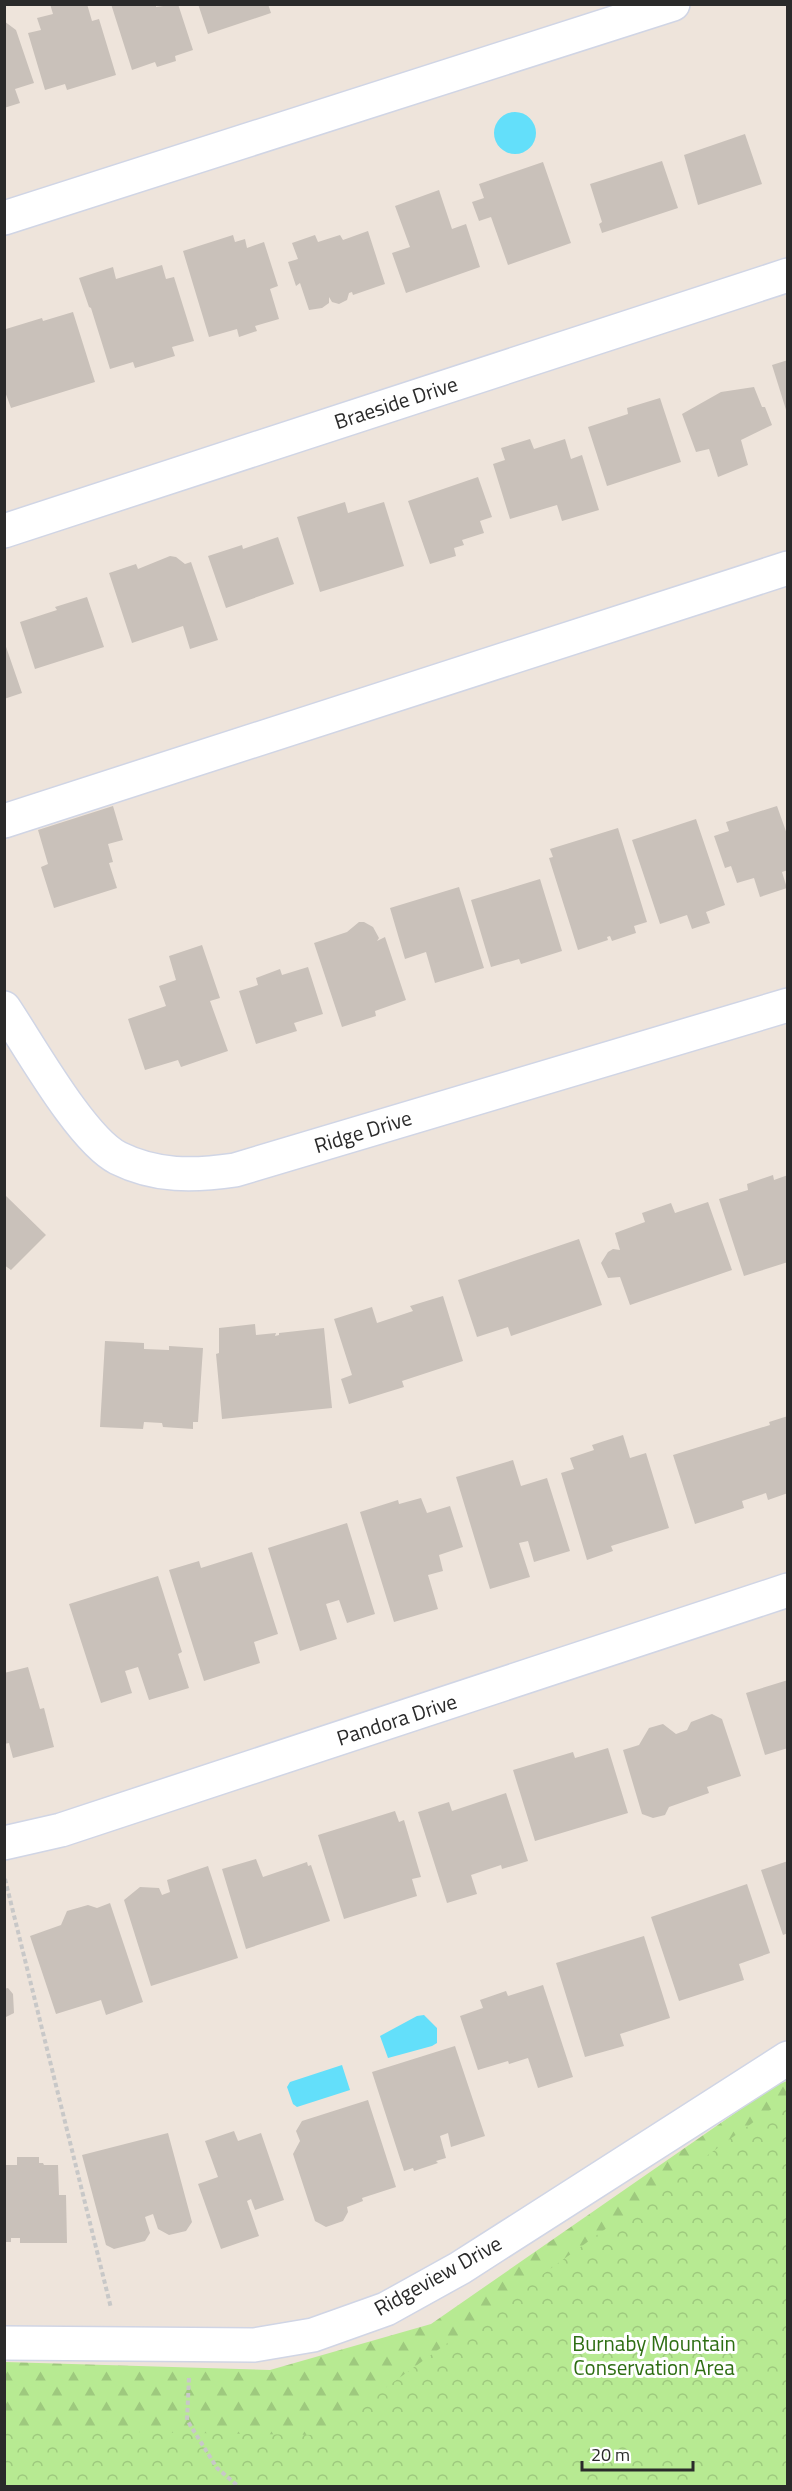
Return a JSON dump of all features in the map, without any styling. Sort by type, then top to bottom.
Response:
[{"type":"street","points":[[4,218],[673,4]]},
{"type":"street","name":"Braeside Drive","points":[[4,531],[788,275]]},
{"type":"street","points":[[4,821],[788,568]]},
{"type":"street","name":"Ridge Drive","points":[[4,1008],[82,1126],[116,1157],[158,1173],[196,1176],[235,1170],[788,1005]]},
{"type":"street","name":"Pandora Drive","points":[[4,1843],[61,1830],[788,1590]]},
{"type":"street","name":"Ridgeview Drive","points":[[4,2343],[254,2345],[313,2335],[386,2309],[460,2268],[788,2058]]},
{"type":"path","points":[[4,1878],[111,2310]]},
{"type":"path","points":[[190,2344],[187,2420],[217,2468],[238,2487]]},
{"type":"green space","name":"Burnaby Mountain Conservation Area","points":[[787,2081],[787,2486],[5,2486],[5,2362],[270,2370],[431,2324],[774,2086]]},
{"type":"green space","name":"Burnaby Mountain Conservation Area","points":[[787,2098],[787,2486],[5,2486],[5,2430],[320,2435]]},
{"type":"water","points":[[515,112],[530,118],[536,133],[530,148],[515,154],[500,148],[494,133],[500,118]]},
{"type":"water","points":[[424,2015],[437,2028],[437,2043],[388,2058],[380,2036],[417,2016]]},
{"type":"water","points":[[342,2065],[350,2090],[297,2107],[293,2104],[287,2087],[290,2082]]},
{"type":"building","points":[[50,4],[87,4],[92,21],[99,19],[116,75],[67,90],[65,84],[45,90],[28,33],[41,30],[37,18],[53,14]]},
{"type":"building","points":[[111,4],[156,4],[156,7],[178,4],[193,50],[175,56],[176,61],[157,67],[155,62],[132,70]]},
{"type":"building","points":[[198,4],[268,4],[271,13],[208,34]]},
{"type":"building","points":[[4,21],[16,30],[34,83],[15,89],[20,103],[4,108]]},
{"type":"building","points":[[745,134],[762,184],[698,205],[684,155]]},
{"type":"building","points":[[662,161],[678,208],[602,233],[599,224],[602,222],[590,184]]},
{"type":"building","points":[[543,162],[571,243],[508,265],[491,217],[479,221],[472,202],[484,198],[479,184]]},
{"type":"building","points":[[439,190],[452,229],[466,224],[480,267],[406,293],[392,253],[410,247],[395,206]]},
{"type":"building","points":[[368,231],[385,284],[353,295],[352,292],[349,293],[347,300],[339,304],[332,302],[329,297],[329,303],[322,308],[309,310],[300,283],[296,286],[288,262],[298,259],[292,243],[315,235],[318,242],[340,235],[343,240]]},
{"type":"building","points":[[233,235],[235,242],[245,239],[247,248],[264,242],[278,286],[270,289],[279,319],[255,326],[257,331],[239,337],[237,329],[209,337],[183,251]]},
{"type":"building","points":[[162,265],[166,279],[174,277],[194,341],[172,347],[175,356],[135,368],[133,362],[110,369],[79,278],[113,267],[116,279]]},
{"type":"building","points":[[73,312],[95,382],[11,408],[4,389],[6,329],[42,318],[43,321]]},
{"type":"building","points":[[788,360],[788,413],[787,413],[772,365]]},
{"type":"building","points":[[754,387],[772,425],[741,440],[748,465],[718,477],[709,449],[696,452],[682,414],[721,392]]},
{"type":"building","points":[[660,398],[681,462],[607,486],[588,427],[628,414],[627,408]]},
{"type":"building","points":[[530,439],[534,449],[565,439],[571,459],[582,455],[599,510],[562,521],[557,505],[510,519],[493,464],[505,460],[501,448]]},
{"type":"building","points":[[478,477],[492,517],[480,521],[484,533],[462,540],[464,545],[454,548],[456,556],[430,564],[408,501]]},
{"type":"building","points":[[345,502],[348,513],[384,502],[404,566],[320,592],[297,517]]},
{"type":"building","points":[[278,537],[294,584],[226,608],[208,556],[242,545],[243,549]]},
{"type":"building","points":[[170,556],[176,557],[185,564],[191,562],[218,640],[190,649],[183,626],[132,643],[109,573],[136,564],[138,569]]},
{"type":"building","points":[[87,597],[104,647],[35,669],[20,622],[57,610],[55,607]]},
{"type":"building","points":[[4,641],[22,693],[4,699]]},
{"type":"building","points":[[113,806],[123,840],[108,844],[113,862],[109,863],[117,888],[54,908],[41,867],[48,864],[38,830]]},
{"type":"building","points":[[777,806],[788,837],[788,870],[782,872],[787,888],[760,897],[754,878],[737,883],[731,866],[725,868],[714,836],[729,831],[726,822]]},
{"type":"building","points":[[696,819],[725,905],[706,912],[710,923],[692,929],[687,915],[660,924],[632,840]]},
{"type":"building","points":[[618,828],[647,922],[634,926],[636,933],[612,941],[610,936],[607,937],[608,940],[578,950],[549,858],[553,857],[550,849]]},
{"type":"building","points":[[540,879],[562,951],[521,964],[519,959],[491,967],[471,900]]},
{"type":"building","points":[[459,887],[484,968],[435,983],[426,952],[405,959],[390,908]]},
{"type":"building","points":[[359,922],[373,927],[379,938],[377,941],[385,937],[406,1000],[375,1011],[376,1016],[342,1027],[314,943],[347,932]]},
{"type":"building","points":[[202,945],[220,998],[210,1001],[228,1051],[181,1067],[178,1060],[145,1070],[128,1019],[166,1006],[159,986],[176,980],[169,956]]},
{"type":"building","points":[[308,967],[323,1014],[294,1023],[297,1031],[256,1044],[239,991],[258,985],[256,978],[280,969],[282,975]]},
{"type":"building","points":[[773,1175],[774,1180],[788,1175],[788,1262],[744,1276],[719,1199],[748,1190],[747,1184]]},
{"type":"building","points":[[4,1194],[46,1235],[11,1270],[4,1265]]},
{"type":"building","points":[[708,1202],[732,1270],[630,1305],[620,1277],[608,1278],[601,1263],[608,1252],[613,1249],[620,1250],[615,1233],[645,1222],[642,1213],[671,1203],[675,1213]]},
{"type":"building","points":[[579,1239],[602,1305],[511,1336],[508,1327],[477,1337],[458,1280]]},
{"type":"building","points":[[443,1296],[463,1361],[402,1381],[404,1387],[349,1404],[341,1379],[352,1375],[334,1319],[372,1307],[377,1323],[413,1311],[410,1306]]},
{"type":"building","points":[[255,1324],[256,1335],[276,1333],[275,1336],[279,1333],[324,1328],[332,1408],[222,1419],[216,1354],[219,1353],[219,1328]]},
{"type":"building","points":[[105,1341],[144,1343],[144,1349],[169,1350],[169,1346],[203,1348],[198,1422],[193,1422],[193,1429],[163,1427],[162,1423],[144,1422],[143,1429],[100,1427]]},
{"type":"building","points":[[788,1416],[788,1493],[768,1500],[766,1493],[742,1501],[744,1508],[695,1524],[673,1455],[770,1425],[769,1422]]},
{"type":"building","points":[[623,1435],[630,1458],[646,1453],[669,1528],[611,1546],[613,1551],[587,1560],[561,1473],[574,1469],[570,1458],[594,1450],[592,1445]]},
{"type":"building","points":[[513,1460],[521,1486],[547,1478],[570,1551],[534,1562],[528,1541],[519,1543],[530,1577],[490,1589],[456,1477]]},
{"type":"building","points":[[421,1498],[427,1513],[450,1506],[463,1547],[439,1555],[443,1571],[428,1575],[438,1609],[394,1622],[360,1512],[398,1500],[399,1504]]},
{"type":"building","points":[[347,1523],[375,1614],[347,1623],[339,1600],[326,1604],[337,1639],[300,1651],[268,1548]]},
{"type":"building","points":[[252,1552],[278,1634],[254,1642],[260,1663],[204,1681],[169,1570],[199,1561],[201,1568]]},
{"type":"building","points":[[158,1576],[182,1652],[178,1654],[189,1688],[149,1700],[138,1667],[125,1671],[132,1693],[101,1703],[69,1604]]},
{"type":"building","points":[[28,1667],[40,1709],[44,1708],[54,1747],[13,1758],[9,1743],[4,1744],[4,1673]]},
{"type":"building","points":[[788,1680],[788,1748],[765,1755],[746,1693]]},
{"type":"building","points":[[712,1714],[722,1719],[741,1776],[707,1787],[709,1793],[669,1807],[665,1815],[653,1818],[642,1814],[623,1750],[639,1745],[649,1728],[663,1724],[676,1734],[687,1730],[691,1722]]},
{"type":"building","points":[[608,1748],[628,1813],[535,1841],[513,1770],[573,1752],[575,1758]]},
{"type":"building","points":[[506,1793],[528,1861],[502,1869],[501,1865],[471,1875],[477,1894],[447,1903],[418,1812],[449,1802],[452,1811]]},
{"type":"building","points":[[395,1811],[399,1822],[404,1820],[421,1877],[412,1879],[417,1896],[344,1919],[318,1835]]},
{"type":"building","points":[[256,1859],[263,1877],[307,1862],[308,1866],[311,1865],[330,1921],[246,1949],[222,1869]]},
{"type":"building","points":[[788,1861],[788,1933],[783,1935],[761,1870]]},
{"type":"building","points":[[208,1866],[238,1958],[151,1986],[124,1900],[140,1887],[159,1888],[162,1895],[170,1892],[167,1880]]},
{"type":"building","points":[[747,1884],[770,1953],[739,1964],[744,1980],[679,2001],[651,1917]]},
{"type":"building","points":[[110,1903],[143,2002],[106,2015],[101,2000],[56,2014],[30,1936],[61,1925],[67,1911],[88,1905],[97,1908]]},
{"type":"building","points":[[644,1936],[670,2018],[620,2034],[624,2046],[585,2057],[556,1963]]},
{"type":"building","points":[[543,1985],[573,2077],[538,2088],[528,2058],[478,2070],[460,2016],[483,2008],[480,2000],[506,1991],[508,1996]]},
{"type":"building","points":[[8,1988],[13,1994],[14,2013],[4,2018],[4,1989]]},
{"type":"building","points":[[455,2046],[485,2136],[451,2147],[448,2133],[440,2136],[446,2158],[414,2171],[413,2168],[404,2171],[372,2072]]},
{"type":"building","points":[[368,2100],[396,2187],[362,2198],[363,2201],[347,2207],[348,2212],[343,2221],[326,2227],[315,2221],[293,2154],[300,2141],[296,2131],[302,2121]]},
{"type":"building","points":[[234,2131],[238,2141],[261,2133],[284,2200],[255,2210],[251,2199],[247,2201],[259,2236],[221,2249],[198,2184],[218,2177],[205,2141]]},
{"type":"building","points":[[168,2133],[192,2222],[186,2231],[169,2235],[158,2229],[153,2214],[145,2217],[150,2233],[145,2241],[114,2249],[106,2245],[82,2155]]},
{"type":"building","points":[[17,2157],[39,2157],[39,2163],[58,2165],[59,2195],[66,2195],[67,2243],[20,2243],[20,2238],[11,2238],[11,2242],[4,2242],[4,2165],[17,2165]]}]
